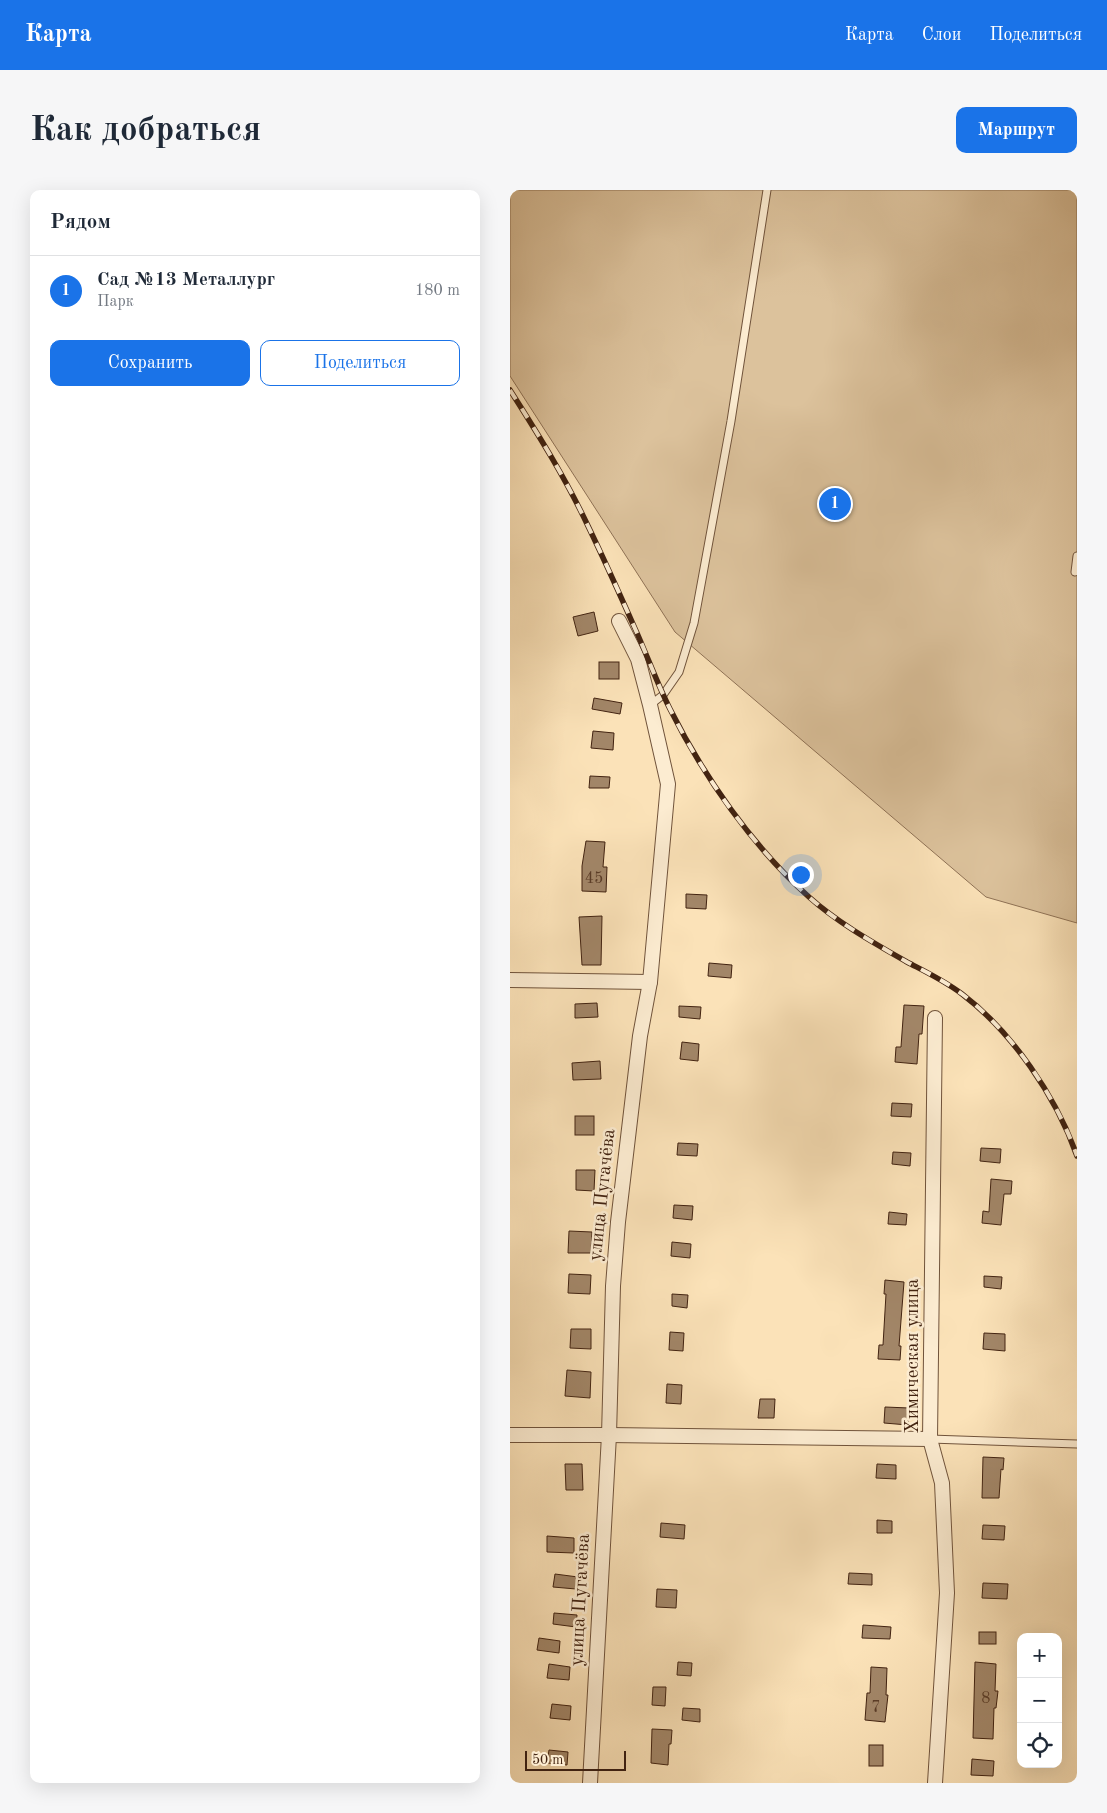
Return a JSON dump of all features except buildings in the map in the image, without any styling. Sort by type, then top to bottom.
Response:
[{"type":"street","name":"улица Пугачёва","points":[[590,1783],[609,1435],[613,1286],[618,1222],[640,1036],[650,982],[668,784],[638,659],[619,621]]},
{"type":"street","points":[[510,980],[650,982]]},
{"type":"street","name":"Химическая улица","points":[[935,1018],[930,1439],[942,1483],[947,1593],[935,1783]]},
{"type":"street","points":[[510,1435],[930,1439]]},
{"type":"lane","points":[[650,705],[663,695],[679,672],[694,623],[731,421],[767,190]]},
{"type":"lane","points":[[1075,572],[1077,556]]},
{"type":"lane","points":[[930,1439],[1077,1444]]},
{"type":"shaded area","points":[[510,190],[1077,190],[1077,923],[986,897],[675,632],[510,376]]},
{"type":"railway","points":[[510,390],[551,457],[579,508],[601,552],[683,735],[731,810],[768,856],[820,906],[869,940],[956,989],[980,1009],[1015,1046],[1045,1088],[1068,1133],[1077,1156]]},
{"type":"place","name":"Сад №13 Металлург","points":[[835,504]]}]
